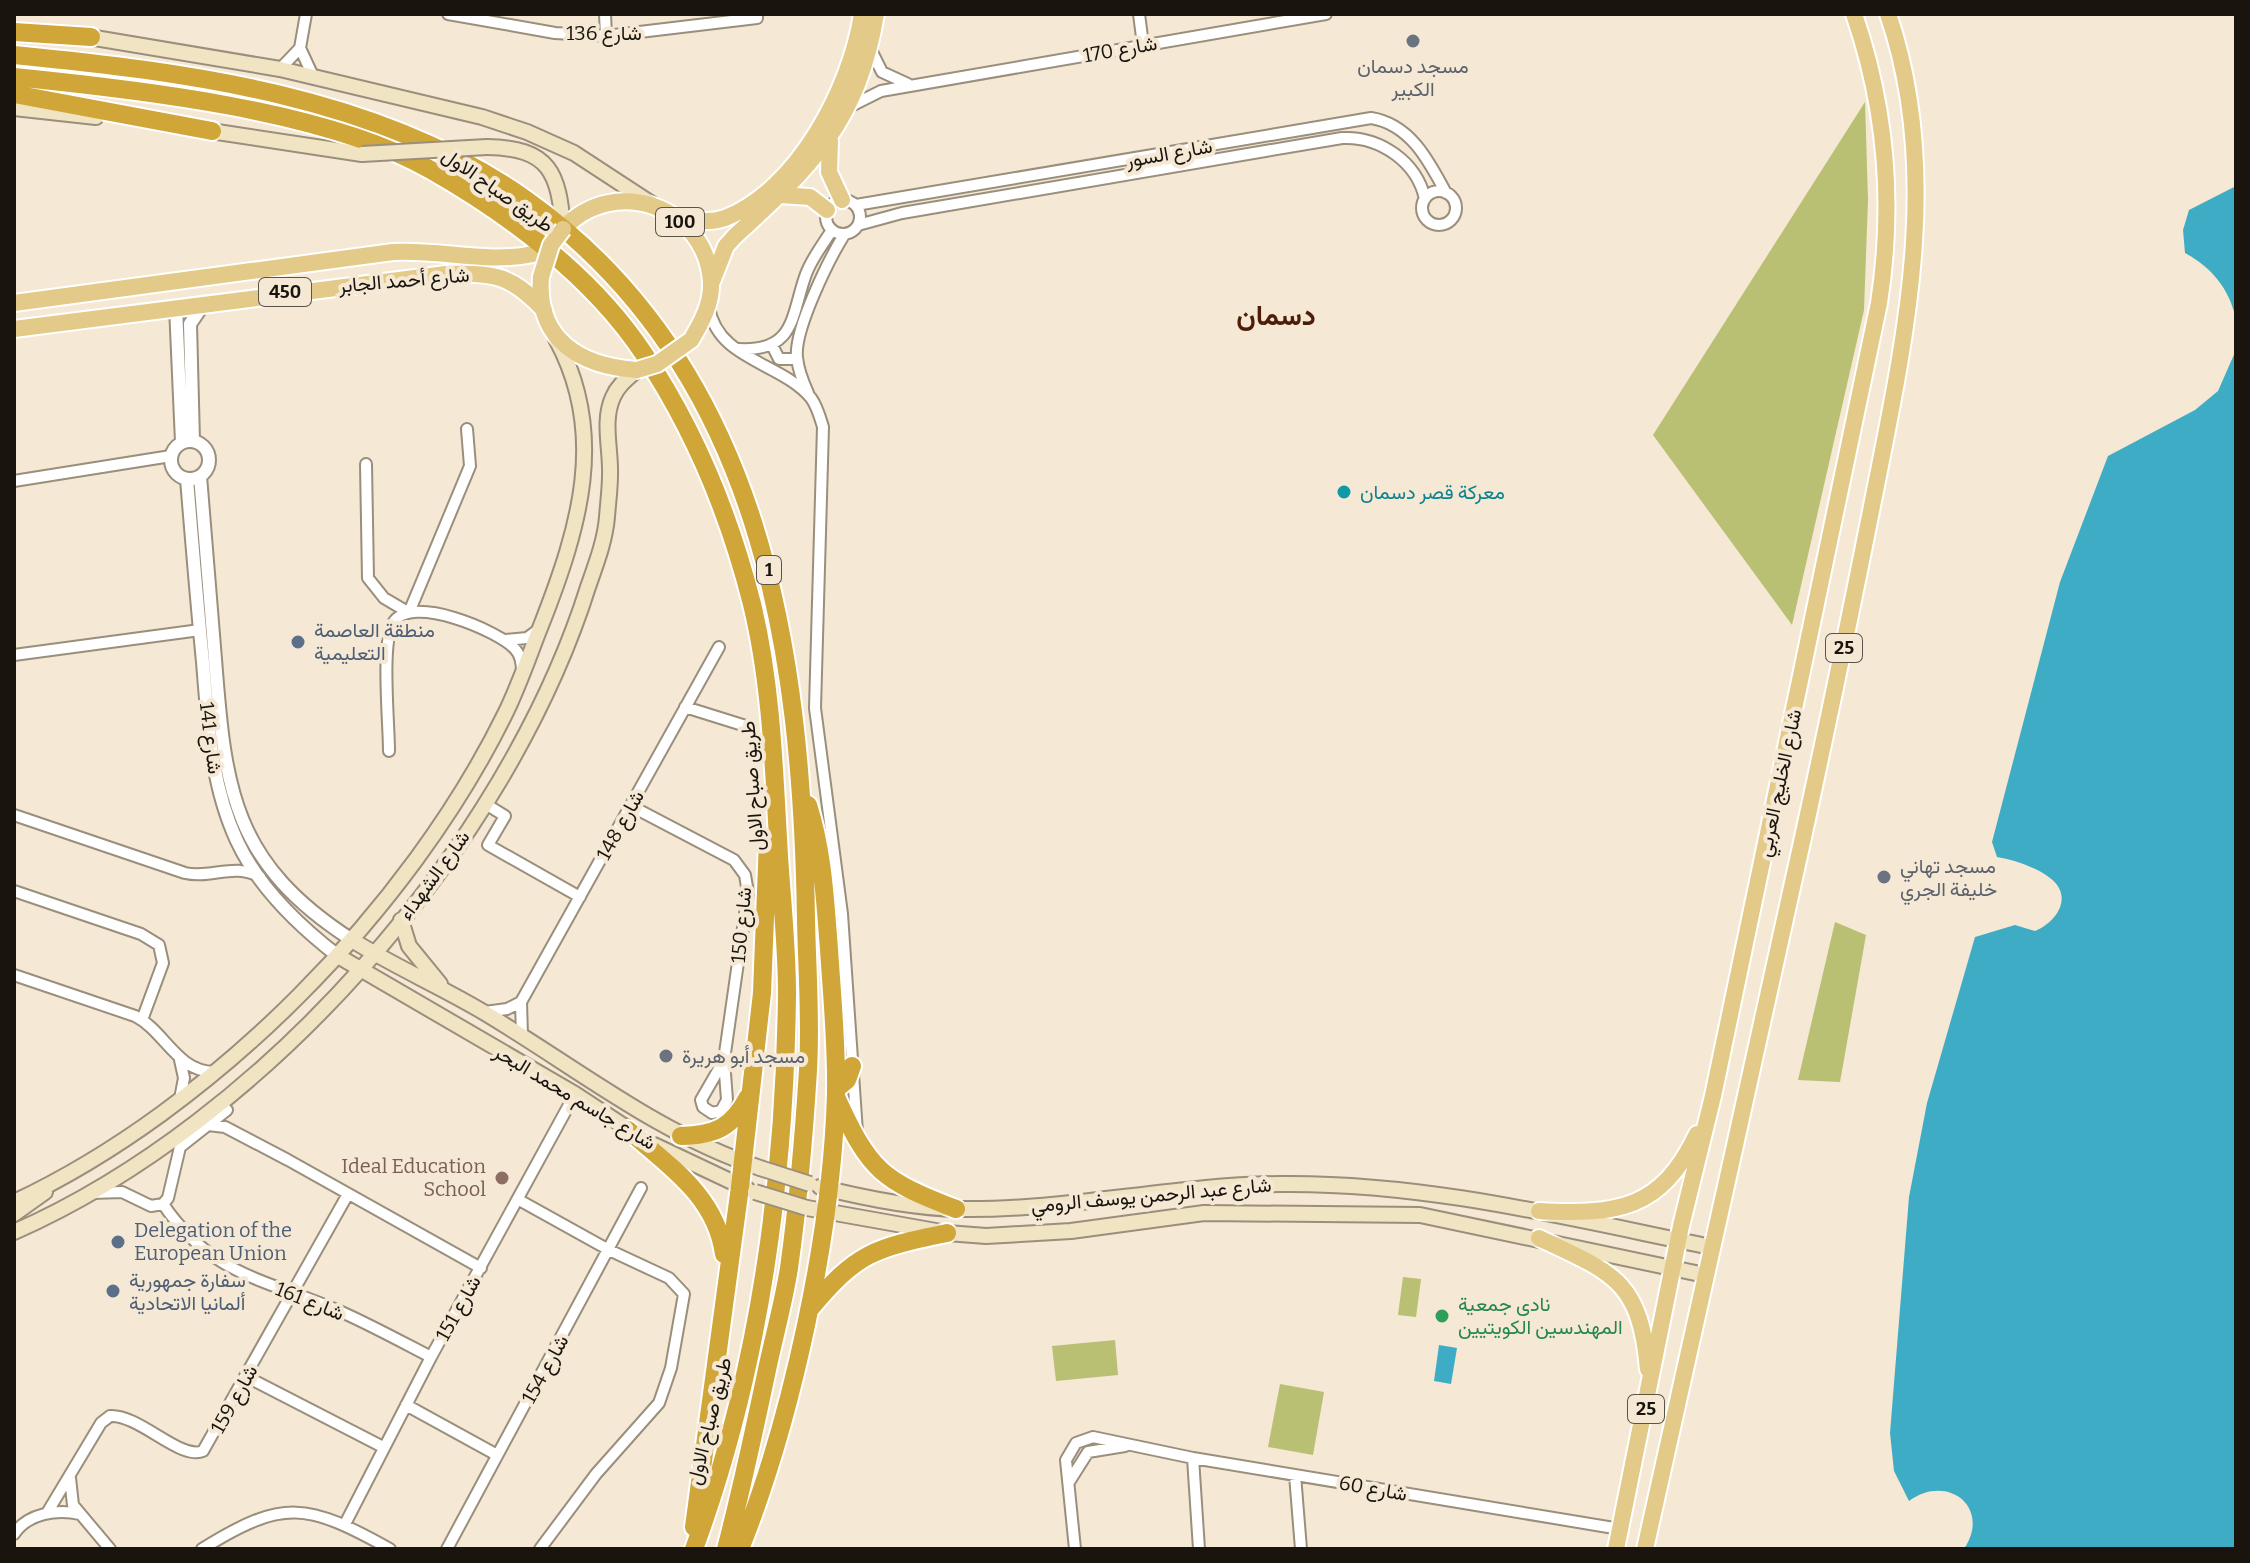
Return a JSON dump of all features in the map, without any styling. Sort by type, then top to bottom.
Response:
[{"type":"highway","points":[[14,32],[91,37]]},
{"type":"highway","name":"طريق صباح الاول","points":[[14,55],[218,83],[341,111],[413,138],[466,164],[526,200],[579,245],[641,311],[680,364],[723,439],[746,494],[770,573],[799,776],[805,874],[807,1083],[789,1270],[726,1549]]},
{"type":"highway","name":"طريق صباح الاول","points":[[14,77],[214,105],[367,142],[414,161],[453,183],[557,259],[641,349],[698,451],[752,605],[772,735],[787,988],[782,1139],[755,1323],[722,1472],[692,1549]]},
{"type":"highway","points":[[14,94],[212,131]]},
{"type":"highway","points":[[692,1549],[711,1418],[727,1269],[752,1165],[751,1091],[762,993],[772,735]]},
{"type":"highway","points":[[740,1549],[769,1467],[807,1313],[818,1186],[836,1092],[837,1050],[823,866],[799,776]]},
{"type":"highway","points":[[836,1092],[847,1080],[852,1066]]},
{"type":"highway","points":[[681,1136],[705,1135],[730,1125],[751,1091]]},
{"type":"highway","points":[[836,1092],[858,1145],[883,1175],[901,1187],[956,1209]]},
{"type":"highway","points":[[628,1130],[687,1181],[709,1206],[721,1234],[727,1269]]},
{"type":"highway","points":[[807,1313],[837,1277],[869,1252],[947,1233]]},
{"type":"main road","name":"100","points":[[556,339],[544,310],[541,277],[551,245],[563,229],[584,210],[611,200],[655,207],[676,217],[701,221],[725,218],[762,193],[785,172],[826,120],[843,86],[862,14]]},
{"type":"main road","name":"100","points":[[637,370],[657,364],[691,340],[709,303],[711,284],[726,246],[780,195],[830,139],[847,108],[870,46],[876,14]]},
{"type":"main road","name":"شارع الخليج العربي","points":[[1616,1549],[1650,1392],[1678,1240],[1713,1096],[1860,402],[1884,273],[1887,215],[1878,102],[1854,14]]},
{"type":"main road","name":"شارع الخليج العربي","points":[[1645,1549],[1835,693],[1891,410],[1911,285],[1916,195],[1906,83],[1888,14]]},
{"type":"main road","points":[[14,22],[313,76],[527,132],[574,153],[655,207]]},
{"type":"main road","name":"طريق صباح الاول","points":[[14,108],[212,131],[362,154],[487,147],[518,149],[541,160],[550,169],[561,193],[563,229]]},
{"type":"main road","points":[[830,139],[829,172],[849,202]]},
{"type":"main road","points":[[780,195],[810,197],[827,210]]},
{"type":"main road","name":"100","points":[[676,217],[702,250],[711,284]]},
{"type":"main road","name":"شارع أحمد الجابر","points":[[14,303],[401,251],[440,251],[497,258],[533,254],[551,245]]},
{"type":"main road","points":[[176,307],[175,294],[181,289],[240,281],[270,269]]},
{"type":"main road","name":"شارع أحمد الجابر","points":[[14,329],[393,278],[484,273],[510,279],[544,310]]},
{"type":"main road","points":[[556,339],[578,356],[606,368],[637,370]]},
{"type":"main road","name":"شارع الشهداء","points":[[48,1185],[180,1099],[258,1035],[338,956],[395,889],[479,762],[519,685],[572,539],[582,480],[581,401],[575,372],[556,339]]},
{"type":"main road","name":"شارع الشهداء","points":[[14,1234],[88,1193],[169,1142],[232,1094],[273,1057],[374,954],[450,856],[484,803],[547,690],[587,593],[606,522],[609,412],[621,384],[637,370]]},
{"type":"main road","points":[[1860,402],[1877,394],[1887,399],[1891,410]]},
{"type":"main road","points":[[401,920],[409,946],[448,993]]},
{"type":"main road","name":"شارع جاسم محمد البحر","points":[[352,940],[483,1012],[636,1112],[681,1136],[752,1165],[818,1186]]},
{"type":"main road","name":"شارع جاسم محمد البحر","points":[[338,956],[575,1094],[628,1130],[748,1189],[816,1210]]},
{"type":"main road","points":[[258,1035],[273,1037],[278,1047],[273,1057]]},
{"type":"main road","points":[[1517,1233],[1525,1233],[1533,1225],[1531,1210],[1604,1211],[1650,1197],[1685,1158],[1713,1096]]},
{"type":"main road","name":"شارع عبد الرحمن يوسف الرومي","points":[[818,1186],[956,1209],[1034,1205],[1204,1186],[1283,1183],[1414,1189],[1711,1247]]},
{"type":"main road","points":[[14,1199],[48,1185]]},
{"type":"main road","points":[[14,1214],[33,1204],[48,1185]]},
{"type":"main road","name":"شارع عبد الرحمن يوسف الرومي","points":[[816,1210],[947,1233],[986,1236],[1071,1231],[1204,1213],[1420,1215],[1705,1275]]},
{"type":"main road","points":[[1539,1238],[1606,1270],[1622,1284],[1643,1328],[1650,1392]]},
{"type":"street","points":[[280,69],[300,48],[306,14]]},
{"type":"street","name":"شارع 136","points":[[448,14],[555,33],[606,36],[757,18],[757,14]]},
{"type":"street","points":[[605,14],[606,36]]},
{"type":"street","points":[[1139,14],[1143,45]]},
{"type":"street","name":"شارع 170","points":[[847,108],[874,93],[914,85],[1319,15]]},
{"type":"street","points":[[870,46],[882,72],[914,85]]},
{"type":"street","points":[[300,48],[313,76]]},
{"type":"street","name":"شارع السور","points":[[849,202],[1371,118],[1401,129],[1425,156],[1446,193]]},
{"type":"street","name":"شارع السور","points":[[858,225],[902,213],[1350,138],[1373,143],[1393,153],[1419,178],[1425,199]]},
{"type":"street","points":[[1434,193],[1446,193],[1454,200],[1456,210],[1446,224],[1433,224],[1425,218],[1425,199],[1434,193]]},
{"type":"street","points":[[844,235],[832,230],[827,222],[827,210],[849,202],[861,215],[858,225],[844,235],[818,280],[797,359],[823,427],[815,708],[842,914],[858,1145]]},
{"type":"street","points":[[737,349],[772,345],[790,328],[809,266],[832,230]]},
{"type":"street","points":[[709,303],[714,326],[737,349],[809,395]]},
{"type":"street","points":[[14,481],[171,456],[187,442],[190,324],[195,312],[204,304]]},
{"type":"street","points":[[176,307],[187,442]]},
{"type":"street","points":[[772,345],[779,359],[797,359]]},
{"type":"street","points":[[389,751],[388,640],[394,622],[408,611],[470,466],[472,451],[467,429]]},
{"type":"street","points":[[171,456],[174,470],[187,479],[200,476],[209,459],[204,447],[187,442]]},
{"type":"street","points":[[366,464],[368,578],[384,598],[408,611],[432,611],[504,640],[520,656],[519,685]]},
{"type":"street","name":"شارع 141","points":[[200,476],[221,731],[232,797],[257,851],[285,888],[311,912],[352,940]]},
{"type":"street","name":"شارع 141","points":[[187,479],[211,754],[219,792],[237,842],[261,878],[294,917],[338,956]]},
{"type":"street","points":[[504,640],[527,638],[539,628]]},
{"type":"street","points":[[14,655],[200,630]]},
{"type":"street","name":"شارع 148","points":[[521,1002],[719,647]]},
{"type":"street","points":[[685,707],[749,727]]},
{"type":"street","points":[[484,803],[505,816],[488,845],[580,897]]},
{"type":"street","name":"شارع 150","points":[[631,806],[728,856],[745,875],[748,893],[724,1060],[727,1105],[721,1111],[712,1113],[703,1107],[701,1100],[724,1060]]},
{"type":"street","points":[[14,815],[185,873],[208,875],[245,870],[261,878]]},
{"type":"street","points":[[229,870],[237,860],[237,842]]},
{"type":"street","points":[[14,891],[146,936],[159,945],[163,963],[142,1020]]},
{"type":"street","points":[[14,975],[142,1020],[179,1058],[195,1069],[214,1072]]},
{"type":"street","points":[[483,1012],[507,1009],[521,1002],[523,1037]]},
{"type":"street","points":[[179,1058],[184,1078],[180,1099]]},
{"type":"street","points":[[225,1127],[232,1094]]},
{"type":"street","name":"شارع 151","points":[[345,1524],[431,1357],[575,1094]]},
{"type":"street","points":[[88,1193],[122,1192],[151,1206],[163,1204],[168,1198],[180,1147],[227,1110]]},
{"type":"street","points":[[208,1125],[225,1127],[481,1268]]},
{"type":"street","name":"شارع 154","points":[[447,1549],[641,1188]]},
{"type":"street","name":"شارع 159","points":[[14,1534],[28,1520],[47,1513],[101,1423],[110,1416],[135,1422],[190,1452],[202,1452],[348,1194]]},
{"type":"street","points":[[519,1200],[609,1250],[669,1278],[684,1294],[671,1368],[665,1389],[651,1414],[596,1474],[540,1549]]},
{"type":"street","name":"شارع 161","points":[[163,1204],[180,1229],[201,1251],[291,1294],[345,1314],[431,1357]]},
{"type":"street","points":[[247,1377],[383,1447]]},
{"type":"street","points":[[406,1405],[497,1455]]},
{"type":"street","name":"شارع 60","points":[[1075,1549],[1066,1460],[1076,1443],[1099,1437],[1127,1446],[1193,1458],[1620,1529]]},
{"type":"street","points":[[1193,1458],[1199,1549]]},
{"type":"street","points":[[70,1474],[69,1498],[110,1549]]},
{"type":"street","points":[[1295,1475],[1301,1549]]},
{"type":"street","points":[[47,1513],[80,1514]]},
{"type":"street","points":[[202,1549],[241,1526],[279,1513],[310,1513],[345,1524],[390,1549]]},
{"type":"green space","points":[[1865,102],[1868,200],[1864,310],[1792,625],[1653,435]]},
{"type":"green space","points":[[1835,922],[1866,935],[1840,1082],[1798,1080]]},
{"type":"green space","points":[[1403,1277],[1421,1279],[1416,1317],[1398,1315]]},
{"type":"green space","points":[[1115,1340],[1118,1375],[1056,1381],[1052,1346]]},
{"type":"green space","points":[[1280,1384],[1324,1392],[1313,1455],[1268,1447]]},
{"type":"water","points":[[2236,186],[2236,318],[2218,280],[2185,253],[2183,230],[2189,210]]},
{"type":"water","points":[[2236,350],[2236,1549],[1964,1549],[1973,1520],[1969,1508],[1961,1499],[1938,1491],[1923,1493],[1909,1501],[1894,1471],[1890,1433],[1909,1197],[1927,1103],[1975,937],[2015,925],[2035,931],[2050,921],[2060,908],[2061,893],[2050,878],[2025,864],[1997,857],[1992,842],[2060,582],[2108,456],[2195,410],[2218,391]]},
{"type":"water","points":[[1439,1345],[1457,1348],[1451,1384],[1434,1381]]},
{"type":"place","name":"مسجد دسمان الكبير","points":[[1413,41]]},
{"type":"place","name":"معركة قصر دسمان","points":[[1344,492]]},
{"type":"place","name":"منطقة العاصمة التعليمية","points":[[298,642]]},
{"type":"place","name":"مسجد تهاني خليفة الجري","points":[[1884,877]]},
{"type":"place","name":"مسجد أبو هريرة","points":[[666,1056]]},
{"type":"place","name":"Ideal Education School","points":[[502,1178]]},
{"type":"place","name":"Delegation of the European Union","points":[[118,1242]]},
{"type":"place","name":"سفارة جمهورية ألمانيا الاتحادية","points":[[113,1291]]},
{"type":"place","name":"نادي جمعية المهندسين الكويتيين","points":[[1442,1316]]},
{"type":"district","name":"دسمان","points":[[1276,315]]}]
